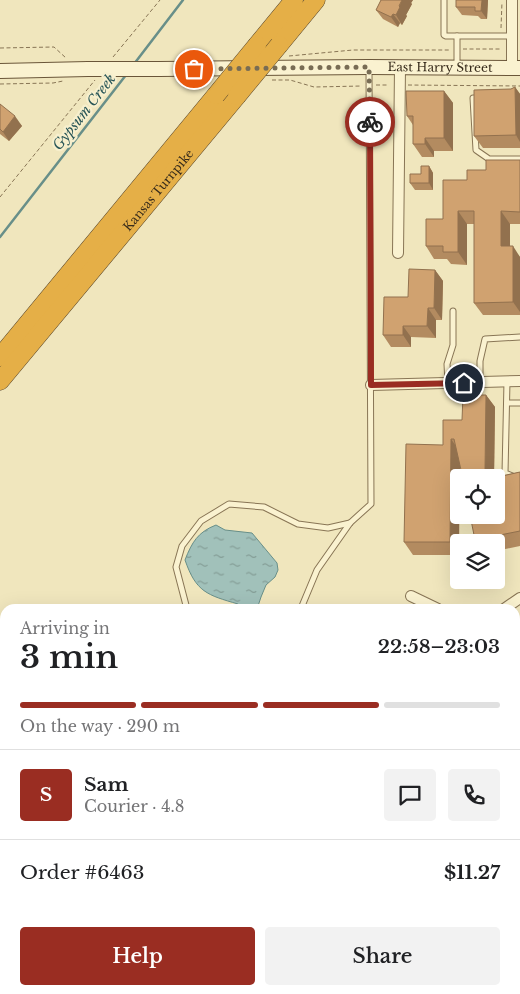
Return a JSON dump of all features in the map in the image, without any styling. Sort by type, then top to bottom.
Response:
[{"type":"highway","name":"Kansas Turnpike","points":[[0,357],[294,0]]},
{"type":"highway","name":"Kansas Turnpike","points":[[0,381],[237,96],[284,50],[316,0]]},
{"type":"main road","name":"East Harry Street","points":[[0,71],[93,72],[159,69],[369,67],[516,68]]},
{"type":"street","points":[[507,1],[516,68]]},
{"type":"street","points":[[398,253],[400,68]]},
{"type":"street","points":[[371,385],[520,381]]},
{"type":"street","points":[[411,596],[428,604]]},
{"type":"lane","points":[[444,0],[444,35],[512,36]]},
{"type":"lane","points":[[457,36],[458,68]]},
{"type":"lane","points":[[303,604],[317,570],[350,523],[371,504],[369,67]]},
{"type":"lane","points":[[491,97],[473,98],[476,150],[489,159],[520,159]]},
{"type":"lane","points":[[448,383],[447,364],[453,345],[452,311]]},
{"type":"lane","points":[[480,382],[480,360],[485,339],[520,336]]},
{"type":"lane","points":[[507,381],[505,473],[520,479]]},
{"type":"lane","points":[[507,405],[520,402]]},
{"type":"lane","points":[[187,604],[176,567],[182,546],[201,521],[229,504],[264,507],[298,524],[328,528],[350,523]]},
{"type":"path","points":[[110,61],[160,0]]},
{"type":"path","points":[[500,36],[507,1]]},
{"type":"path","points":[[0,48],[54,47],[66,58]]},
{"type":"path","points":[[284,50],[512,49]]},
{"type":"path","points":[[0,197],[93,72]]},
{"type":"path","points":[[270,80],[290,80],[314,87],[520,86]]},
{"type":"path","points":[[0,84],[68,81]]},
{"type":"water","points":[[216,525],[225,530],[252,533],[277,563],[278,570],[275,577],[266,585],[259,604],[238,604],[211,595],[198,586],[185,560],[193,543],[205,531]]},
{"type":"building","points":[[381,0],[402,0],[396,15],[393,14],[391,17],[376,10]]},
{"type":"building","points":[[456,0],[482,0],[481,11],[475,11],[475,7],[456,7]]},
{"type":"building","points":[[515,87],[516,135],[474,136],[474,90],[511,89]]},
{"type":"building","points":[[406,91],[444,91],[444,138],[425,138],[425,144],[413,144],[413,116],[407,116]]},
{"type":"building","points":[[0,104],[15,116],[3,132],[0,129]]},
{"type":"building","points":[[486,160],[520,160],[520,212],[501,211],[501,246],[513,246],[513,302],[474,303],[474,211],[458,211],[458,252],[443,252],[443,246],[426,246],[426,219],[443,219],[443,180],[467,180],[467,170],[486,170]]},
{"type":"building","points":[[421,166],[429,166],[429,183],[410,183],[410,174],[421,174]]},
{"type":"building","points":[[409,269],[435,270],[434,308],[428,308],[427,326],[403,326],[403,335],[383,335],[384,297],[408,297]]},
{"type":"building","points":[[463,395],[486,395],[485,469],[461,469],[454,439],[451,439],[450,542],[404,542],[406,444],[443,445],[443,420],[462,420]]},
{"type":"building","points":[[520,472],[520,531],[505,534],[474,534],[472,524],[505,524],[505,475]]},
{"type":"waterway","name":"Gypsum Creek","points":[[134,64],[183,0]]},
{"type":"waterway","name":"Gypsum Creek","points":[[0,237],[126,75]]},
{"type":"way so far","points":[[194,69],[369,67],[370,122]]},
{"type":"route","points":[[370,122],[371,385],[464,383]]}]
